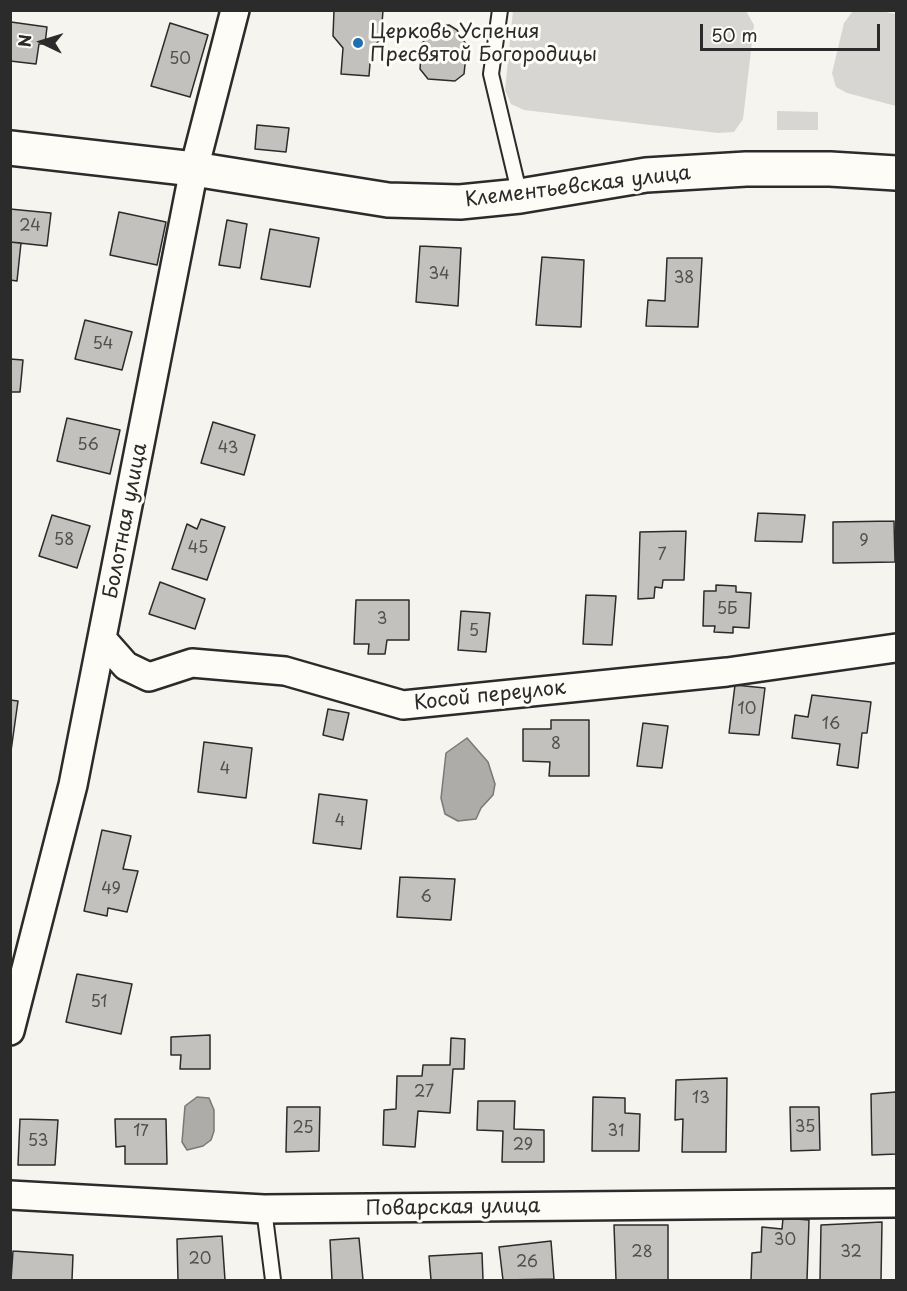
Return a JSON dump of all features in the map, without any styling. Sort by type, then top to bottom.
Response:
[{"type":"street","name":"Болотная улица","points":[[10,1031],[73,784],[194,169],[236,10]]},
{"type":"street","name":"Клементьевская улица","points":[[10,148],[194,169],[388,200],[460,202],[520,196],[646,175],[758,169],[897,172]]},
{"type":"street","name":"Косой переулок","points":[[103,640],[126,666],[149,677],[192,663],[285,671],[403,705],[727,672],[897,648]]},
{"type":"street","name":"Поварская улица","points":[[10,1195],[264,1209],[897,1203]]},
{"type":"lane","points":[[500,10],[491,74],[520,196]]},
{"type":"lane","points":[[264,1209],[273,1281]]},
{"type":"shaded area","points":[[513,11],[746,11],[754,25],[743,119],[734,132],[718,133],[524,110],[511,104],[505,90]]},
{"type":"shaded area","points":[[853,11],[881,11],[896,14],[896,106],[847,93],[836,87],[832,73],[844,23]]},
{"type":"shaded area","points":[[777,111],[818,112],[818,130],[777,130]]},
{"type":"shaded area","points":[[467,738],[488,762],[495,784],[493,795],[481,808],[476,819],[458,821],[445,814],[441,798],[446,753]]},
{"type":"shaded area","points":[[197,1097],[209,1098],[214,1110],[214,1131],[211,1140],[203,1146],[187,1150],[182,1142],[185,1106]]},
{"type":"building","name":"Церковь Успения Пресвятой Богородицы","points":[[334,10],[383,10],[381,38],[371,50],[369,76],[341,74],[343,48],[333,36]]},
{"type":"building","points":[[11,22],[47,27],[45,44],[39,44],[36,64],[10,61]]},
{"type":"building","points":[[170,23],[208,35],[190,97],[151,86]]},
{"type":"building","points":[[449,25],[457,30],[467,46],[464,74],[455,81],[428,79],[420,69],[422,43],[440,26]]},
{"type":"building","points":[[257,125],[289,128],[286,152],[255,149]]},
{"type":"building","points":[[10,209],[51,213],[47,246],[10,242]]},
{"type":"building","points":[[119,212],[166,222],[157,265],[110,255]]},
{"type":"building","points":[[227,220],[247,224],[240,268],[219,265]]},
{"type":"building","points":[[270,229],[319,238],[310,287],[261,279]]},
{"type":"building","points":[[10,242],[21,243],[17,281],[10,280]]},
{"type":"building","points":[[420,246],[461,248],[458,306],[416,302]]},
{"type":"building","points":[[542,257],[584,260],[581,327],[536,325]]},
{"type":"building","points":[[667,258],[702,258],[698,327],[646,326],[648,300],[665,301]]},
{"type":"building","points":[[85,320],[132,332],[122,370],[75,359]]},
{"type":"building","points":[[10,359],[23,360],[20,392],[10,392]]},
{"type":"building","points":[[67,418],[120,430],[110,474],[57,461]]},
{"type":"building","points":[[213,422],[255,435],[244,475],[201,463]]},
{"type":"building","points":[[758,513],[805,515],[802,542],[755,541]]},
{"type":"building","points":[[52,515],[90,526],[77,568],[39,556]]},
{"type":"building","points":[[201,519],[225,527],[207,580],[172,569],[187,524],[197,529]]},
{"type":"building","points":[[894,521],[895,562],[833,563],[833,522]]},
{"type":"building","points":[[686,531],[684,580],[663,580],[662,588],[655,587],[654,598],[638,599],[640,532]]},
{"type":"building","points":[[160,582],[205,599],[195,629],[149,614]]},
{"type":"building","points":[[716,585],[736,586],[736,592],[751,593],[749,628],[733,627],[733,633],[714,632],[715,626],[703,626],[704,591],[716,591]]},
{"type":"building","points":[[586,595],[616,596],[612,645],[583,644]]},
{"type":"building","points":[[356,600],[409,600],[409,640],[387,640],[385,654],[368,654],[369,644],[354,644]]},
{"type":"building","points":[[461,611],[490,613],[486,652],[458,650]]},
{"type":"building","points":[[735,685],[765,688],[759,735],[729,733]]},
{"type":"building","points":[[812,695],[871,702],[867,733],[862,733],[858,768],[837,765],[840,744],[792,738],[795,715],[808,717]]},
{"type":"building","points":[[10,700],[18,701],[11,751],[10,751]]},
{"type":"building","points":[[328,709],[349,713],[343,740],[323,735]]},
{"type":"building","points":[[551,720],[589,720],[589,776],[549,776],[550,762],[523,761],[523,729],[551,729]]},
{"type":"building","points":[[643,723],[668,726],[662,768],[637,766]]},
{"type":"building","points":[[204,742],[252,748],[246,798],[198,792]]},
{"type":"building","points":[[319,794],[367,800],[361,849],[313,843]]},
{"type":"building","points":[[102,830],[131,836],[123,869],[138,871],[127,912],[108,908],[107,916],[84,911]]},
{"type":"building","points":[[400,877],[455,879],[451,920],[397,917]]},
{"type":"building","points":[[77,974],[132,984],[121,1034],[66,1022]]},
{"type":"building","points":[[210,1035],[210,1069],[180,1069],[181,1055],[171,1055],[171,1037]]},
{"type":"building","points":[[451,1038],[465,1039],[464,1069],[453,1069],[450,1113],[418,1111],[415,1147],[383,1145],[384,1110],[396,1109],[397,1076],[422,1076],[423,1065],[450,1065]]},
{"type":"building","points":[[727,1078],[726,1152],[682,1152],[683,1119],[675,1120],[676,1080]]},
{"type":"building","points":[[896,1092],[896,1154],[872,1155],[871,1094]]},
{"type":"building","points":[[593,1097],[625,1098],[625,1113],[640,1114],[639,1151],[592,1151]]},
{"type":"building","points":[[478,1101],[515,1101],[514,1129],[544,1130],[544,1162],[502,1162],[503,1131],[477,1130]]},
{"type":"building","points":[[287,1107],[320,1107],[319,1151],[286,1152]]},
{"type":"building","points":[[790,1107],[819,1107],[820,1150],[791,1151]]},
{"type":"building","points":[[20,1119],[58,1120],[55,1165],[18,1165]]},
{"type":"building","points":[[115,1119],[166,1119],[167,1164],[125,1164],[125,1146],[116,1147]]},
{"type":"building","points":[[783,1218],[809,1220],[807,1280],[751,1280],[752,1253],[761,1252],[762,1227],[782,1229]]},
{"type":"building","points":[[882,1222],[881,1280],[820,1280],[821,1225]]},
{"type":"building","points":[[614,1225],[668,1225],[668,1280],[616,1280]]},
{"type":"building","points":[[222,1236],[225,1280],[178,1280],[177,1239]]},
{"type":"building","points":[[359,1238],[363,1280],[332,1280],[330,1240]]},
{"type":"building","points":[[551,1241],[554,1279],[503,1280],[499,1247]]},
{"type":"building","points":[[13,1251],[73,1255],[72,1280],[11,1280]]},
{"type":"building","points":[[482,1253],[483,1280],[431,1280],[429,1256]]},
{"type":"place","name":"Церковь Успения Пресвятой Богородицы","points":[[358,43]]}]
